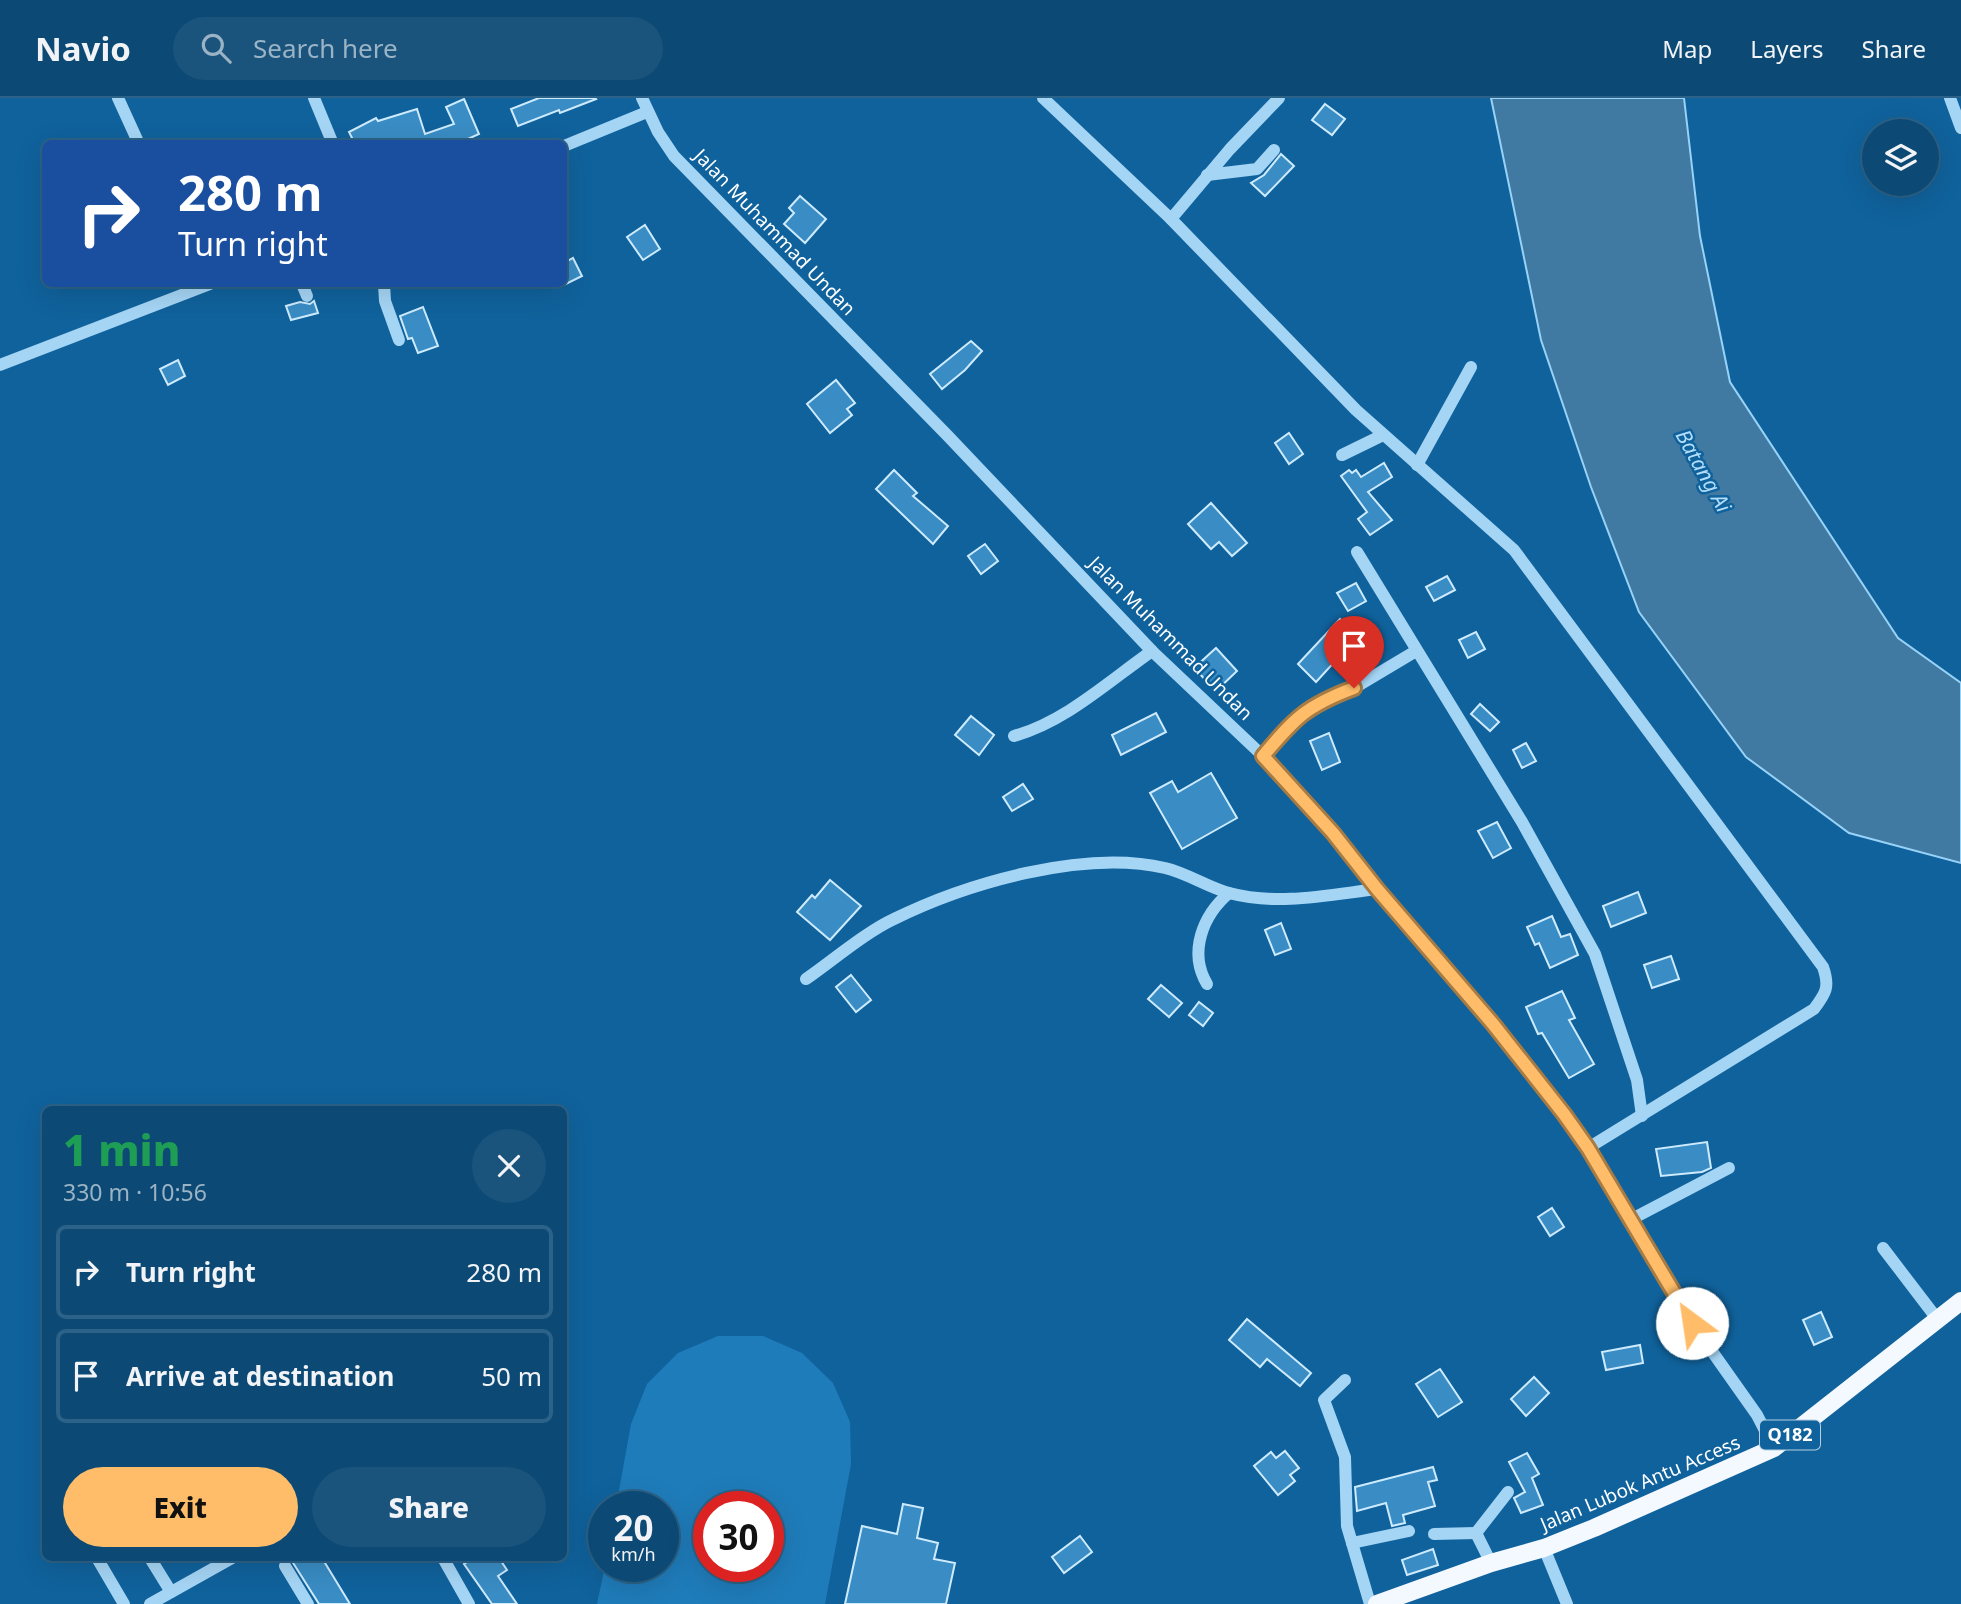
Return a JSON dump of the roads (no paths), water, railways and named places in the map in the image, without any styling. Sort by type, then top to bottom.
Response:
[{"type":"main road","name":"Jalan Lubok Antu Access","points":[[1377,1604],[1491,1563],[1544,1548],[1774,1448],[1961,1301]]},
{"type":"street","points":[[118,98],[137,140]]},
{"type":"street","points":[[314,98],[331,140]]},
{"type":"street","name":"Jalan Muhammad Undan","points":[[642,98],[658,132],[682,165],[947,435],[1152,651],[1263,756],[1333,833],[1377,889],[1493,1024],[1588,1148],[1692,1323],[1757,1415],[1774,1448]]},
{"type":"street","points":[[1043,98],[1171,219],[1356,410],[1514,550],[1816,956],[1828,979],[1823,997],[1814,1009],[1588,1148]]},
{"type":"street","points":[[1171,219],[1207,175],[1279,98]]},
{"type":"street","points":[[1950,98],[1961,128]]},
{"type":"street","points":[[567,145],[647,112]]},
{"type":"street","points":[[1207,175],[1257,169],[1274,150]]},
{"type":"street","points":[[0,365],[198,287]]},
{"type":"street","points":[[384,287],[385,301],[399,340]]},
{"type":"street","points":[[1417,465],[1471,367]]},
{"type":"street","points":[[1342,455],[1383,435]]},
{"type":"street","points":[[1357,552],[1522,822],[1595,954],[1637,1080],[1642,1116]]},
{"type":"street","points":[[1014,737],[1061,715],[1152,651]]},
{"type":"street","points":[[1263,756],[1304,712],[1326,699],[1354,688],[1416,651]]},
{"type":"street","points":[[806,979],[891,920],[951,895],[1042,868],[1124,863],[1166,868],[1229,893],[1256,898],[1294,899],[1377,889]]},
{"type":"street","points":[[1207,984],[1198,962],[1199,937],[1212,911],[1229,893]]},
{"type":"street","points":[[1630,1220],[1729,1168]]},
{"type":"street","points":[[1883,1248],[1938,1320]]},
{"type":"street","points":[[1345,1380],[1324,1400],[1345,1457],[1347,1526],[1370,1604]]},
{"type":"street","points":[[1476,1533],[1508,1492]]},
{"type":"street","points":[[1352,1543],[1409,1531]]},
{"type":"street","points":[[1434,1534],[1476,1533]]},
{"type":"street","points":[[1476,1533],[1491,1563]]},
{"type":"street","points":[[1544,1548],[1567,1604]]},
{"type":"street","points":[[99,1561],[124,1604]]},
{"type":"street","points":[[152,1561],[171,1592]]},
{"type":"street","points":[[150,1604],[227,1561]]},
{"type":"street","points":[[445,1561],[469,1604]]},
{"type":"street","points":[[285,1566],[308,1604]]},
{"type":"water","name":"Batang Ai","points":[[1491,98],[1684,98],[1700,236],[1730,382],[1898,638],[1961,683],[1961,863],[1849,833],[1746,757],[1639,612],[1591,487],[1541,340]]}]
